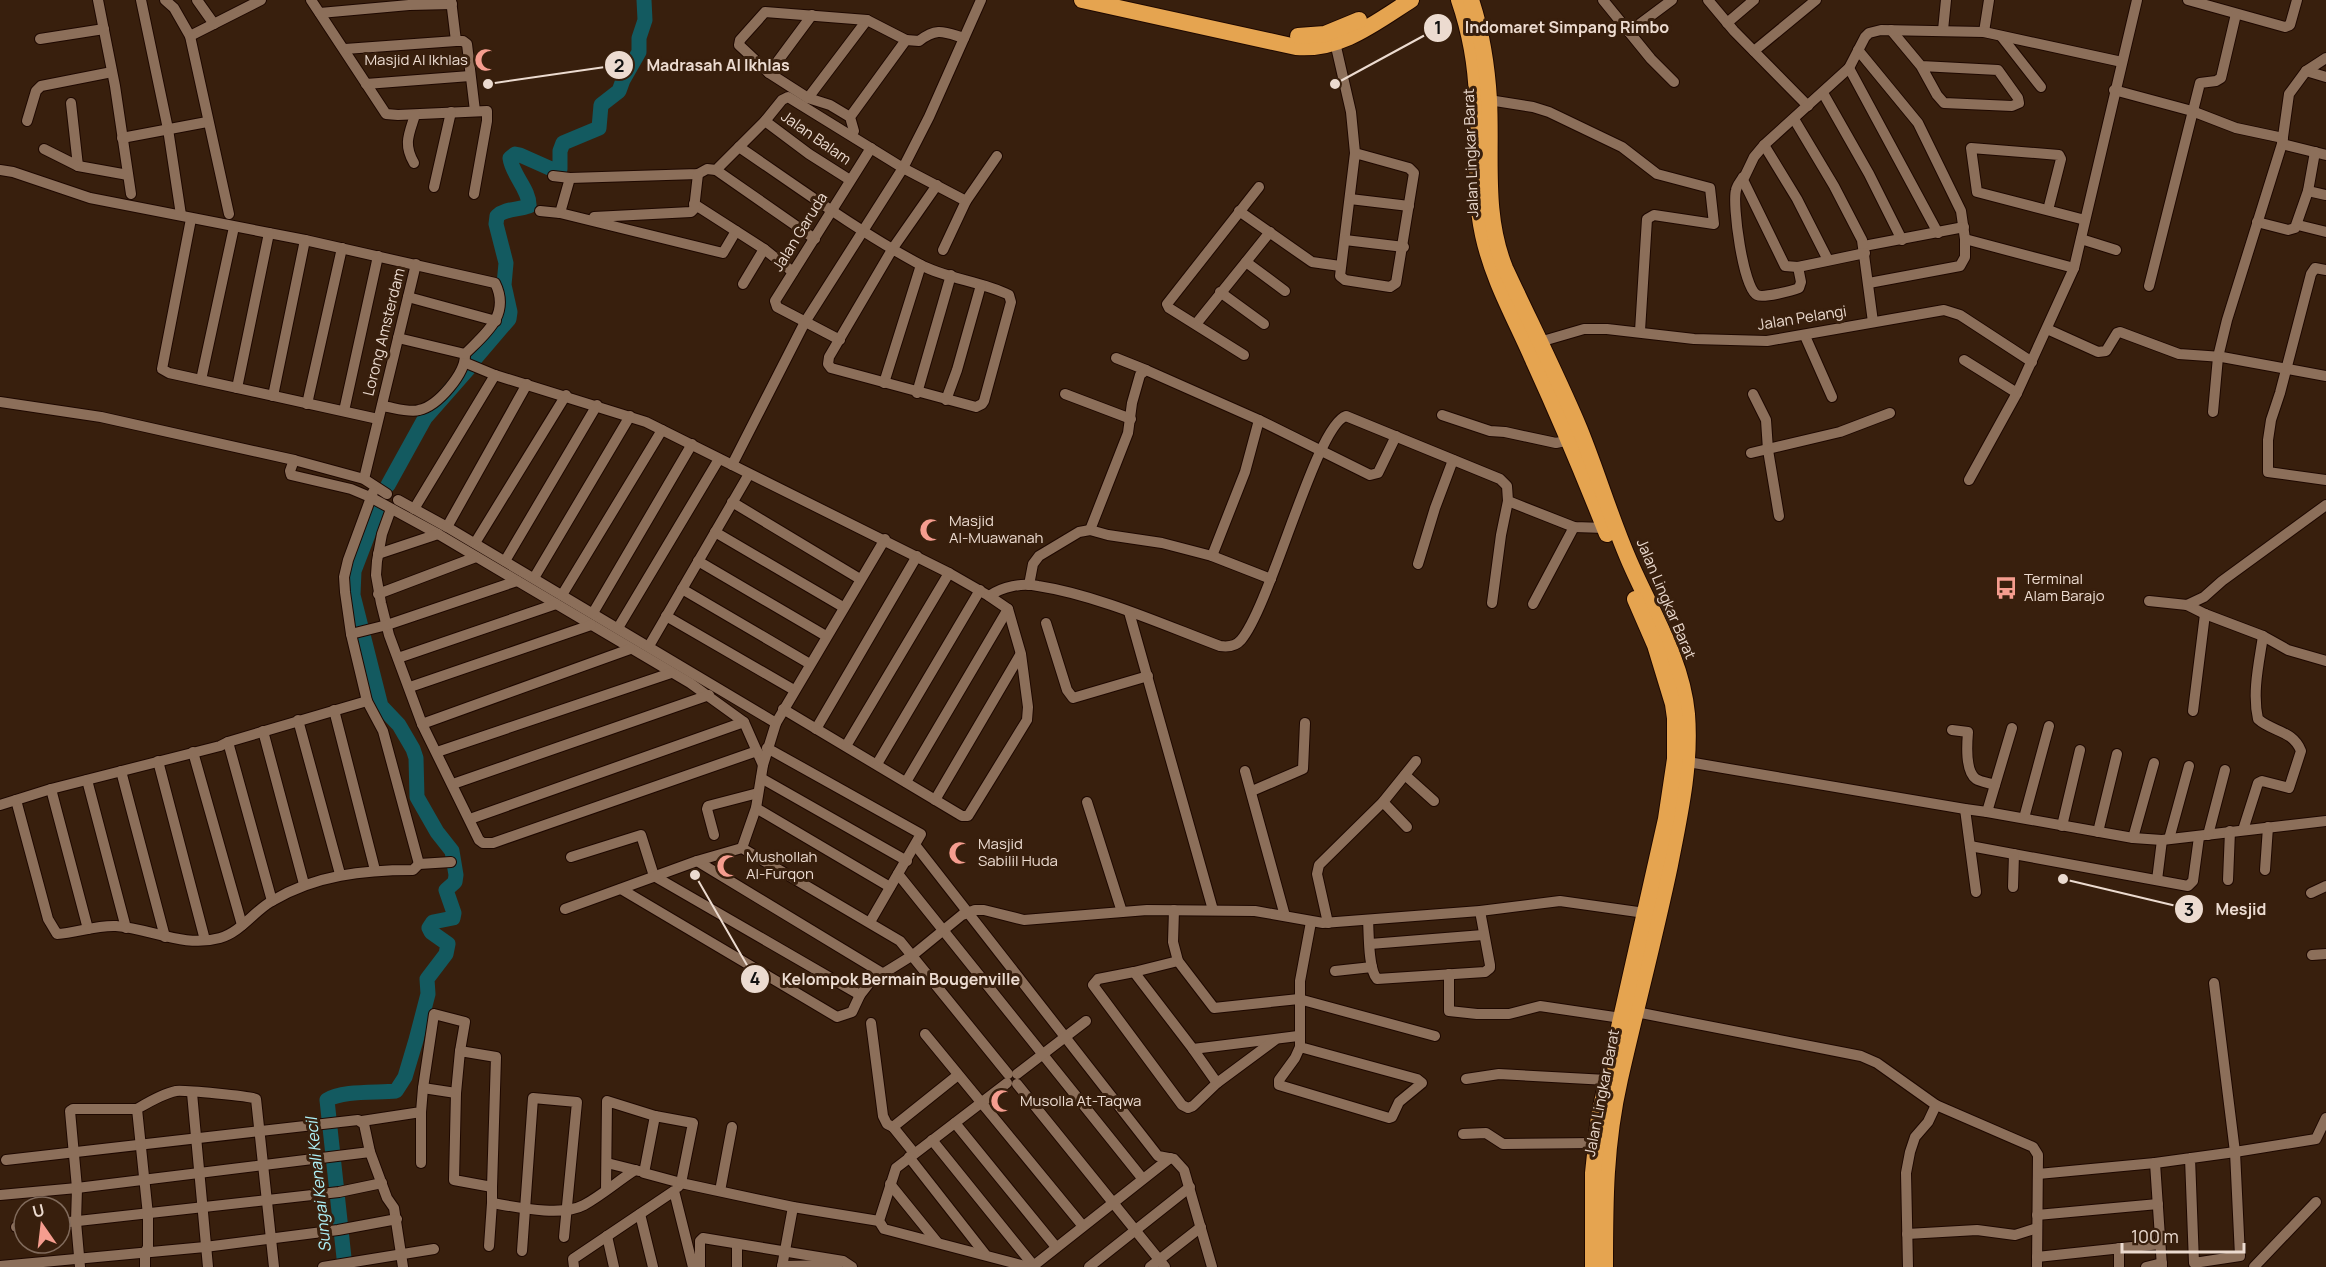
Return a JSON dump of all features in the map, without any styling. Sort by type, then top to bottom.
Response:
[{"type":"highway","points":[[1082,0],[1173,15],[1296,47],[1312,48],[1334,38],[1359,33],[1411,0]]},
{"type":"highway","points":[[1133,0],[1173,15]]},
{"type":"highway","points":[[1334,38],[1390,0]]},
{"type":"highway","name":"Jalan Lingkar Barat","points":[[1461,2],[1481,32],[1489,100],[1492,227],[1500,256],[1605,528],[1655,645],[1675,718],[1675,759],[1670,796],[1645,913],[1646,940]]},
{"type":"highway","name":"Jalan Lingkar Barat","points":[[1461,2],[1470,34],[1476,86],[1477,186],[1482,231],[1497,279],[1579,427],[1628,558],[1666,640],[1687,711],[1688,762],[1682,807],[1646,940],[1629,1015],[1609,1140],[1605,1184],[1605,1267]]},
{"type":"highway","name":"Jalan Lingkar Barat","points":[[1593,1267],[1595,1143],[1607,1080],[1629,1015]]},
{"type":"street","points":[[98,0],[131,194]]},
{"type":"street","points":[[141,0],[186,217],[161,366],[165,372],[378,419]]},
{"type":"street","points":[[165,0],[174,8],[190,36],[207,122],[229,213]]},
{"type":"street","points":[[197,0],[214,24]]},
{"type":"street","points":[[190,36],[259,0]]},
{"type":"street","points":[[311,0],[345,49],[383,112],[398,116],[485,110],[488,113],[474,194]]},
{"type":"street","points":[[732,465],[805,322],[903,168],[981,0]]},
{"type":"street","points":[[1603,0],[1674,82]]},
{"type":"street","points":[[1629,32],[1672,0]]},
{"type":"street","points":[[1708,0],[1808,106]]},
{"type":"street","points":[[1727,22],[1754,0]]},
{"type":"street","points":[[1754,51],[1816,0]]},
{"type":"street","points":[[1943,30],[1946,0]]},
{"type":"street","points":[[1984,32],[1989,0]]},
{"type":"street","points":[[1969,480],[2018,393],[2074,268],[2137,0]]},
{"type":"street","points":[[2188,0],[2287,27],[2290,25],[2297,0]]},
{"type":"street","points":[[320,13],[408,2],[452,2],[456,41]]},
{"type":"street","points":[[851,135],[854,131],[850,117],[830,105],[808,98],[769,73],[739,45],[740,40],[767,11],[867,20],[906,40],[919,41],[926,35],[939,30],[964,38]]},
{"type":"street","points":[[2149,286],[2200,82],[2216,81],[2221,78],[2236,14]]},
{"type":"street","points":[[769,73],[812,15]]},
{"type":"street","points":[[808,98],[867,20]]},
{"type":"street","points":[[40,39],[104,29]]},
{"type":"street","points":[[1798,267],[1801,282],[1799,288],[1760,296],[1754,292],[1742,262],[1736,190],[1754,157],[1764,145],[1849,68],[1869,33],[1881,30],[1984,32],[2122,62]]},
{"type":"street","points":[[1891,30],[1920,66],[1944,103],[2012,106],[2019,102],[1998,70],[1920,66]]},
{"type":"street","points":[[2001,36],[2041,87]]},
{"type":"street","points":[[1334,38],[1351,112],[1355,153],[1340,276],[1345,280],[1390,287],[1396,283],[1415,176],[1412,169],[1355,153]]},
{"type":"street","points":[[850,117],[906,40]]},
{"type":"street","points":[[345,49],[463,41],[467,44],[475,111]]},
{"type":"street","points":[[1858,50],[1918,123],[1961,211],[1965,239],[1965,257],[1960,266],[1869,283]]},
{"type":"street","points":[[2213,412],[2218,357],[2230,309],[2282,141],[2289,94],[2306,71],[2326,58]]},
{"type":"street","points":[[1849,68],[1938,233]]},
{"type":"street","points":[[2306,71],[2326,77]]},
{"type":"street","points":[[27,121],[36,91],[41,86],[112,72]]},
{"type":"street","points":[[366,84],[470,76]]},
{"type":"street","points":[[2114,90],[2192,111],[2236,128],[2321,154],[2298,225]]},
{"type":"street","points":[[1823,93],[1869,174],[1902,240]]},
{"type":"street","points":[[716,170],[765,121],[782,100],[788,97],[903,168],[966,201]]},
{"type":"street","points":[[1489,100],[1549,112],[1622,147],[1657,174],[1710,188],[1715,219],[1713,224],[1653,215],[1647,219],[1640,331]]},
{"type":"street","points":[[71,103],[78,166]]},
{"type":"street","points":[[434,187],[451,112]]},
{"type":"street","points":[[414,164],[407,142],[415,115]]},
{"type":"street","points":[[1794,119],[1834,186],[1865,249],[1873,322]]},
{"type":"street","name":"Jalan Balam","points":[[765,121],[809,154],[850,180]]},
{"type":"street","points":[[122,138],[207,122]]},
{"type":"street","points":[[1764,145],[1797,200],[1828,260]]},
{"type":"street","points":[[739,147],[862,231],[893,248],[921,265],[1007,293],[1011,298],[984,400],[976,407],[917,393],[829,366],[828,361],[893,248],[937,185]]},
{"type":"street","name":"Jalan Garuda","points":[[805,322],[776,305],[776,299],[871,148]]},
{"type":"street","points":[[2048,210],[2061,159],[2059,155],[1971,148],[1977,192],[2085,220]]},
{"type":"street","points":[[44,149],[78,166],[128,175]]},
{"type":"street","points":[[943,250],[966,201],[997,156]]},
{"type":"street","points":[[553,176],[570,178],[698,174],[707,169],[716,170],[815,239]]},
{"type":"street","points":[[0,170],[13,172],[90,198],[305,240],[495,283],[499,300],[496,321],[465,359],[457,378],[438,399],[419,410],[382,406]]},
{"type":"street","points":[[582,217],[690,213],[693,211],[698,174]]},
{"type":"street","points":[[1743,177],[1744,185],[1783,264],[1787,267],[1798,267],[1902,240],[1964,227]]},
{"type":"street","points":[[560,213],[570,178]]},
{"type":"street","points":[[1244,355],[1169,308],[1168,301],[1259,187]]},
{"type":"street","points":[[2308,191],[2326,195]]},
{"type":"street","points":[[1350,199],[1409,206]]},
{"type":"street","points":[[694,204],[764,249],[793,272]]},
{"type":"street","points":[[540,211],[582,217],[723,253],[736,231]]},
{"type":"street","points":[[1239,211],[1312,262],[1340,266]]},
{"type":"street","points":[[2257,222],[2288,230],[2298,225],[2326,232]]},
{"type":"street","points":[[201,380],[234,227]]},
{"type":"street","points":[[1196,324],[1270,232]]},
{"type":"street","points":[[237,388],[269,233]]},
{"type":"street","points":[[1965,239],[2074,268]]},
{"type":"street","points":[[2081,239],[2116,250]]},
{"type":"street","points":[[273,396],[305,240]]},
{"type":"street","points":[[1345,240],[1404,247]]},
{"type":"street","points":[[307,404],[342,248]]},
{"type":"street","points":[[743,284],[764,249]]},
{"type":"street","points":[[344,411],[378,256]]},
{"type":"street","points":[[1246,262],[1285,291]]},
{"type":"street","name":"Lorong Amsterdam","points":[[364,479],[416,264]]},
{"type":"street","points":[[884,383],[921,265]]},
{"type":"street","points":[[2326,270],[2315,268],[2311,273],[2268,434],[2268,471],[2326,480]]},
{"type":"street","points":[[917,393],[951,275]]},
{"type":"street","points":[[946,400],[981,285]]},
{"type":"street","points":[[1220,292],[1264,324]]},
{"type":"street","points":[[408,297],[496,321]]},
{"type":"street","name":"Jalan Pelangi","points":[[1533,344],[1584,329],[1640,331],[1694,339],[1751,341],[1805,336],[1948,310],[1960,315],[2032,363]]},
{"type":"street","points":[[805,322],[840,340]]},
{"type":"street","points":[[2047,328],[2098,352],[2108,349],[2117,333],[2120,332],[2179,354],[2218,357],[2326,376]]},
{"type":"street","points":[[1805,336],[1832,397]]},
{"type":"street","points":[[398,338],[465,359],[495,375],[597,405],[662,430],[885,539],[985,593],[1008,609],[1020,654],[1028,707],[1027,720],[968,816],[962,816],[783,709]]},
{"type":"street","points":[[1116,358],[1259,420],[1370,476],[1376,475],[1396,436]]},
{"type":"street","points":[[1964,360],[2018,393]]},
{"type":"street","points":[[1090,530],[1128,433],[1132,403],[1140,375],[1146,370]]},
{"type":"street","points":[[414,508],[495,375]]},
{"type":"street","points":[[378,554],[442,530],[527,384]]},
{"type":"street","points":[[1065,394],[1131,419]]},
{"type":"street","points":[[1753,394],[1766,420],[1768,450],[1779,516]]},
{"type":"street","points":[[475,543],[566,395]]},
{"type":"street","points":[[0,402],[102,417],[294,460],[364,479],[387,494]]},
{"type":"street","points":[[504,561],[597,405]]},
{"type":"street","points":[[1751,453],[1840,432],[1890,413]]},
{"type":"street","points":[[1442,415],[1490,431],[1505,432],[1556,444],[1570,440]]},
{"type":"street","points":[[534,578],[630,416]]},
{"type":"street","points":[[877,764],[985,593],[1029,585],[1082,597],[1130,612],[1220,646],[1231,646],[1240,641],[1248,630],[1271,579],[1320,451],[1344,416],[1350,416],[1504,481],[1508,489],[1508,501],[1492,603]]},
{"type":"street","points":[[1212,556],[1245,472],[1259,420]]},
{"type":"street","points":[[398,658],[559,599],[662,430]]},
{"type":"street","points":[[593,613],[692,444]]},
{"type":"street","points":[[618,628],[719,459]]},
{"type":"street","points":[[294,460],[291,475],[351,489],[395,505],[414,508],[476,557],[517,581],[593,613],[776,723]]},
{"type":"street","points":[[1418,564],[1453,460]]},
{"type":"street","points":[[649,646],[749,474]]},
{"type":"street","points":[[376,487],[370,497],[344,577],[358,633],[367,701],[383,731],[419,864]]},
{"type":"street","points":[[1508,501],[1574,527],[1605,528]]},
{"type":"street","points":[[732,502],[860,579]]},
{"type":"street","points":[[395,505],[442,530],[475,543],[534,578],[591,625],[709,695],[744,722],[762,750],[763,765],[756,808],[742,848]]},
{"type":"street","points":[[395,505],[382,534],[378,554],[376,575],[378,594],[422,724],[479,840],[483,843],[492,843],[762,750],[794,690],[885,539]]},
{"type":"street","points":[[2187,605],[2204,597],[2326,505]]},
{"type":"street","points":[[1533,604],[1574,527]]},
{"type":"street","points":[[1029,585],[1033,564],[1039,556],[1079,532],[1090,530],[1162,543],[1212,556],[1271,579]]},
{"type":"street","points":[[715,532],[843,607]]},
{"type":"street","points":[[816,729],[917,556]]},
{"type":"street","points":[[378,594],[476,557]]},
{"type":"street","points":[[698,561],[826,636]]},
{"type":"street","points":[[846,746],[949,573]]},
{"type":"street","points":[[358,633],[517,581]]},
{"type":"street","points":[[682,589],[810,664]]},
{"type":"street","points":[[2149,601],[2187,605],[2264,636],[2288,650],[2326,661]]},
{"type":"street","points":[[906,782],[1008,609]]},
{"type":"street","points":[[1130,612],[1213,910]]},
{"type":"street","points":[[2193,711],[2205,614]]},
{"type":"street","points":[[666,616],[794,690]]},
{"type":"street","points":[[1046,623],[1067,690],[1073,698],[1148,676]]},
{"type":"street","points":[[410,687],[591,625]]},
{"type":"street","points":[[2243,830],[2258,783],[2262,781],[2289,788],[2301,751],[2298,744],[2286,732],[2258,719],[2257,675],[2264,636]]},
{"type":"street","points":[[422,724],[630,649]]},
{"type":"street","points":[[935,800],[1020,654]]},
{"type":"street","points":[[437,752],[671,673]]},
{"type":"street","points":[[453,784],[709,695]]},
{"type":"street","points":[[0,805],[51,789],[220,746],[298,720],[367,701]]},
{"type":"street","points":[[334,710],[375,870]]},
{"type":"street","points":[[298,720],[340,874]]},
{"type":"street","points":[[470,819],[744,722]]},
{"type":"street","points":[[1252,792],[1303,769],[1305,723]]},
{"type":"street","points":[[2024,818],[2049,726]]},
{"type":"street","points":[[1988,812],[2012,728]]},
{"type":"street","points":[[1952,730],[1968,732],[1970,766],[1973,776],[1978,780],[1995,785]]},
{"type":"street","points":[[263,731],[304,884]]},
{"type":"street","points":[[228,742],[272,901]]},
{"type":"street","points":[[762,750],[921,832],[922,836],[870,922]]},
{"type":"street","points":[[2062,826],[2080,750]]},
{"type":"street","points":[[194,752],[242,925]]},
{"type":"street","points":[[2098,832],[2117,754]]},
{"type":"street","points":[[158,761],[205,940]]},
{"type":"street","points":[[1328,923],[1317,874],[1319,865],[1383,802],[1416,761]]},
{"type":"street","points":[[1688,762],[2133,838],[2165,839],[2203,836],[2326,820]]},
{"type":"street","points":[[2133,838],[2154,763]]},
{"type":"street","points":[[2157,880],[2165,839],[2189,766]]},
{"type":"street","points":[[1970,846],[2186,886],[2191,885],[2203,836],[2225,770]]},
{"type":"street","points":[[121,771],[165,937]]},
{"type":"street","points":[[1245,771],[1285,916]]},
{"type":"street","points":[[1405,775],[1434,801]]},
{"type":"street","points":[[760,778],[907,861]]},
{"type":"street","points":[[87,780],[126,928]]},
{"type":"street","points":[[51,789],[88,929]]},
{"type":"street","points":[[714,835],[708,806],[758,793]]},
{"type":"street","points":[[16,800],[52,929],[57,934],[115,926],[196,941],[222,938],[272,901],[304,884],[324,881],[340,874],[375,870],[414,870],[419,864],[451,862]]},
{"type":"street","points":[[1087,802],[1122,912]]},
{"type":"street","points":[[1383,802],[1407,827]]},
{"type":"street","points":[[756,808],[891,886]]},
{"type":"street","points":[[1965,810],[1976,892]]},
{"type":"street","points":[[2265,870],[2268,827]]},
{"type":"street","points":[[2228,880],[2230,831]]},
{"type":"street","points":[[571,857],[641,835],[654,876],[860,995]]},
{"type":"street","points":[[916,846],[1158,1155],[1164,1158],[1170,1157]]},
{"type":"street","points":[[565,909],[697,861],[742,848],[900,941],[1136,1230],[1158,1265],[1201,1227]]},
{"type":"street","points":[[2013,887],[2014,854]]},
{"type":"street","points":[[697,861],[882,974]]},
{"type":"street","points":[[898,874],[1142,1178]]},
{"type":"street","points":[[2310,893],[2326,886]]},
{"type":"street","points":[[621,889],[832,1016],[839,1017],[850,1014],[871,981],[913,956],[968,912],[984,910],[1024,920],[1122,912],[1213,910],[1263,912],[1311,922],[1328,923],[1480,911],[1564,901],[1645,913]]},
{"type":"street","points":[[1174,910],[1173,942],[1178,961],[1209,1004],[1215,1008],[1299,999],[1435,1036]]},
{"type":"street","points":[[1368,920],[1372,967],[1374,976],[1379,980],[1488,970],[1490,965],[1480,911]]},
{"type":"street","points":[[1193,1049],[1275,1040],[1299,1042],[1417,1079],[1422,1083],[1399,1102],[1390,1118],[1281,1088],[1278,1082],[1295,1058],[1299,1042],[1301,969],[1311,922]]},
{"type":"street","points":[[1370,944],[1483,935]]},
{"type":"street","points":[[2312,955],[2326,954]]},
{"type":"street","points":[[1178,961],[1098,979],[1093,985],[1182,1105],[1188,1108],[1193,1106],[1217,1083],[1275,1040]]},
{"type":"street","points":[[1335,971],[1372,967]]},
{"type":"street","points":[[1134,972],[1217,1083]]},
{"type":"street","points":[[1449,974],[1449,1011],[1509,1014],[1540,1006],[1629,1015],[1861,1056],[1877,1063],[1936,1105],[2033,1147],[2038,1155],[2037,1262],[2119,1248],[2160,1244]]},
{"type":"street","points":[[2190,1158],[2194,1263],[2240,1256],[2235,1152],[2214,983]]},
{"type":"street","points":[[421,1163],[423,1088],[434,1014],[465,1022],[456,1093],[454,1180],[492,1186]]},
{"type":"street","points":[[879,1221],[896,1168],[1086,1021]]},
{"type":"street","points":[[871,1023],[883,1116],[985,1254]]},
{"type":"street","points":[[925,1034],[1082,1225]]},
{"type":"street","points":[[460,1051],[496,1057],[489,1246]]},
{"type":"street","points":[[1466,1079],[1499,1074],[1607,1080]]},
{"type":"street","points":[[893,1127],[958,1075]]},
{"type":"street","points":[[423,1088],[456,1093]]},
{"type":"street","points":[[80,1263],[71,1110],[137,1108],[170,1093],[185,1091],[256,1098],[274,1267]]},
{"type":"street","points":[[192,1093],[208,1267]]},
{"type":"street","points":[[522,1251],[523,1209],[533,1098],[577,1102],[564,1237]]},
{"type":"street","points":[[606,1190],[607,1101],[655,1116],[693,1123],[678,1187],[693,1267]]},
{"type":"street","points":[[1908,1267],[1906,1173],[1915,1137],[1928,1122],[1936,1105]]},
{"type":"street","points":[[137,1108],[148,1215],[148,1247],[145,1252],[145,1267]]},
{"type":"street","points":[[6,1160],[328,1122],[362,1121],[421,1112]]},
{"type":"street","points":[[492,1203],[523,1209],[566,1210],[583,1206],[606,1190],[640,1172],[655,1116]]},
{"type":"street","points":[[2038,1174],[2155,1163],[2316,1139],[2326,1118]]},
{"type":"street","points":[[362,1121],[370,1152],[397,1219],[403,1267]]},
{"type":"street","points":[[955,1123],[1056,1246]]},
{"type":"street","points":[[720,1191],[732,1127]]},
{"type":"street","points":[[1463,1134],[1486,1133],[1503,1144],[1595,1143]]},
{"type":"street","points":[[932,1140],[1031,1266]]},
{"type":"street","points":[[0,1195],[77,1188],[370,1152]]},
{"type":"street","points":[[1031,1266],[1170,1157]]},
{"type":"street","points":[[1170,1157],[1185,1170],[1212,1267]]},
{"type":"street","points":[[607,1163],[640,1172],[678,1187],[720,1191],[793,1207],[879,1221],[885,1229],[1031,1266]]},
{"type":"street","points":[[2146,1267],[2162,1265],[2155,1163]]},
{"type":"street","points":[[72,1222],[148,1215],[335,1192],[382,1183]]},
{"type":"street","points":[[891,1184],[937,1242]]},
{"type":"street","points":[[1089,1267],[1190,1186]]},
{"type":"street","points":[[574,1267],[573,1259],[678,1187]]},
{"type":"street","points":[[2254,1267],[2316,1202]]},
{"type":"street","points":[[2037,1215],[2158,1204]]},
{"type":"street","points":[[793,1207],[782,1267],[852,1266]]},
{"type":"street","points":[[640,1214],[653,1267]]},
{"type":"street","points":[[0,1266],[80,1263],[145,1252],[340,1230],[397,1219]]},
{"type":"street","points":[[1907,1234],[1977,1230],[2015,1235],[2037,1228]]},
{"type":"street","points":[[607,1236],[614,1267]]},
{"type":"street","points":[[700,1267],[700,1238],[784,1250],[843,1261],[852,1266]]},
{"type":"street","points":[[737,1244],[737,1267]]},
{"type":"street","points":[[2119,1248],[2119,1267]]},
{"type":"street","points":[[323,1267],[434,1249]]},
{"type":"waterway","name":"Sungai Kenali Kecil","points":[[473,361],[509,319],[510,312],[504,285],[506,263],[496,224],[497,216],[508,210],[529,206],[527,194],[510,158],[515,154],[520,155],[556,171],[560,169],[560,151],[563,143],[599,128],[601,105],[619,91],[639,52],[639,38],[645,20],[644,0]]},
{"type":"waterway","name":"Sungai Kenali Kecil","points":[[388,485],[425,418],[469,368]]},
{"type":"waterway","name":"Sungai Kenali Kecil","points":[[345,1267],[327,1100],[350,1093],[396,1091],[405,1077],[428,994],[427,979],[446,954],[448,944],[429,928],[433,922],[453,918],[454,913],[446,890],[455,882],[456,875],[452,851],[437,832],[417,797],[416,758],[413,749],[399,725],[381,706],[353,595],[354,571],[377,511]]},
{"type":"place","name":"Masjid Al Ikhlas","points":[[486,60]]},
{"type":"place","name":"Madrasah Al Ikhlas","points":[[488,84]]},
{"type":"place","name":"Indomaret Simpang Rimbo","points":[[1335,84]]},
{"type":"place","name":"Masjid Al-Muawanah","points":[[931,530]]},
{"type":"place","name":"Terminal Alam Barajo","points":[[2006,588]]},
{"type":"place","name":"Masjid Sabilil Huda","points":[[960,853]]},
{"type":"place","name":"Mushollah Al-Furqon","points":[[728,866]]},
{"type":"place","name":"Kelompok Bermain Bougenville","points":[[695,875]]},
{"type":"place","name":"Mesjid","points":[[2063,879]]},
{"type":"place","name":"Musolla At-Taqwa","points":[[1002,1101]]}]
